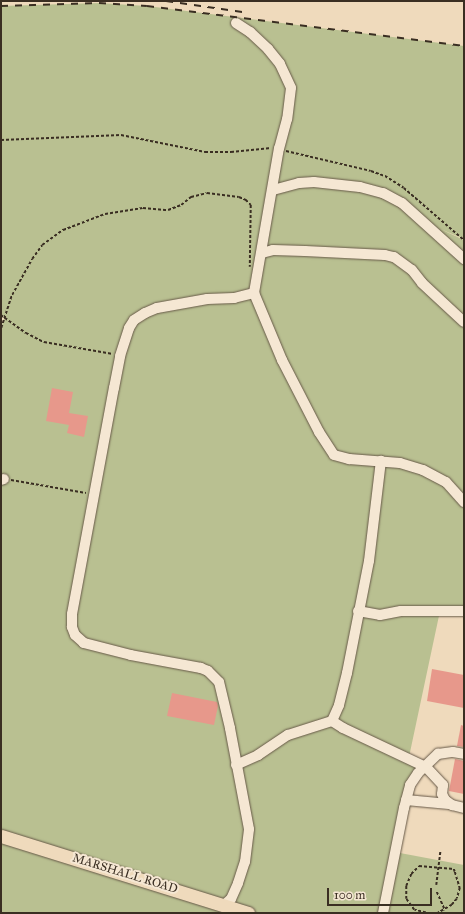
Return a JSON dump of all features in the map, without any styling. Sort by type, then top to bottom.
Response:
[{"type":"main road","name":"MARSHALL ROAD","points":[[1,836],[248,913]]},
{"type":"lane","points":[[236,23],[268,49],[280,64],[290,83],[291,93],[288,112],[279,148],[273,190],[254,293],[282,360],[329,450],[340,457],[411,465],[435,475],[452,488],[464,502]]},
{"type":"lane","points":[[273,190],[299,183],[314,182],[360,187],[384,193],[402,203],[464,259]]},
{"type":"lane","points":[[262,253],[273,250],[394,257],[412,270],[422,283],[464,322]]},
{"type":"lane","points":[[224,905],[231,899],[236,890],[245,862],[249,840],[248,817],[236,765],[223,694],[219,682],[208,671],[201,668],[131,655],[84,643],[75,635],[72,627],[72,614],[120,356],[129,328],[134,320],[145,313],[174,304],[208,299],[234,298],[254,293]]},
{"type":"lane","points":[[332,721],[339,705],[373,540],[381,461]]},
{"type":"lane","points":[[358,611],[380,615],[401,611],[464,611]]},
{"type":"lane","points":[[236,765],[258,755],[288,734],[332,721],[343,728],[426,767],[442,785],[442,794],[449,804]]},
{"type":"lane","points":[[383,913],[406,800],[412,780],[438,754],[442,752],[464,754]]},
{"type":"lane","points":[[406,800],[449,804],[464,808]]},
{"type":"path","points":[[1,140],[120,135],[205,152],[230,152],[260,148],[279,148],[371,171],[385,176],[404,188],[464,240]]},
{"type":"path","points":[[1,328],[12,295],[42,244],[53,236],[77,223],[105,214],[143,208],[168,210],[180,205],[198,194],[224,194],[239,197],[250,202],[252,214],[249,250],[250,272]]},
{"type":"path","points":[[1,316],[26,333],[44,342],[120,356]]},
{"type":"path","points":[[2,479],[94,494]]},
{"type":"path","points":[[436,885],[440,850]]},
{"type":"path","points":[[426,913],[414,910],[406,899],[406,886],[411,874],[419,866],[454,869],[460,888],[457,899],[445,910],[438,913]]},
{"type":"path","points":[[437,892],[445,910]]},
{"type":"green space","points":[[99,3],[147,6],[464,46],[464,239],[438,228],[464,240],[464,611],[440,611],[409,757],[426,767],[418,773],[383,913],[1,913],[1,328],[4,318],[1,315],[1,6]]},
{"type":"green space","points":[[400,853],[464,865],[464,913],[388,913]]},
{"type":"building","points":[[52,388],[73,392],[69,413],[88,416],[84,437],[67,433],[69,425],[46,421]]},
{"type":"building","points":[[432,669],[464,675],[464,708],[427,701]]},
{"type":"building","points":[[172,693],[217,702],[218,706],[214,725],[167,716]]},
{"type":"building","points":[[461,725],[464,726],[464,747],[457,746]]},
{"type":"building","points":[[455,759],[464,761],[464,794],[449,791]]},
{"type":"railway","points":[[166,1],[242,12]]},
{"type":"railway","points":[[1,6],[99,3],[147,6],[464,46]]}]
